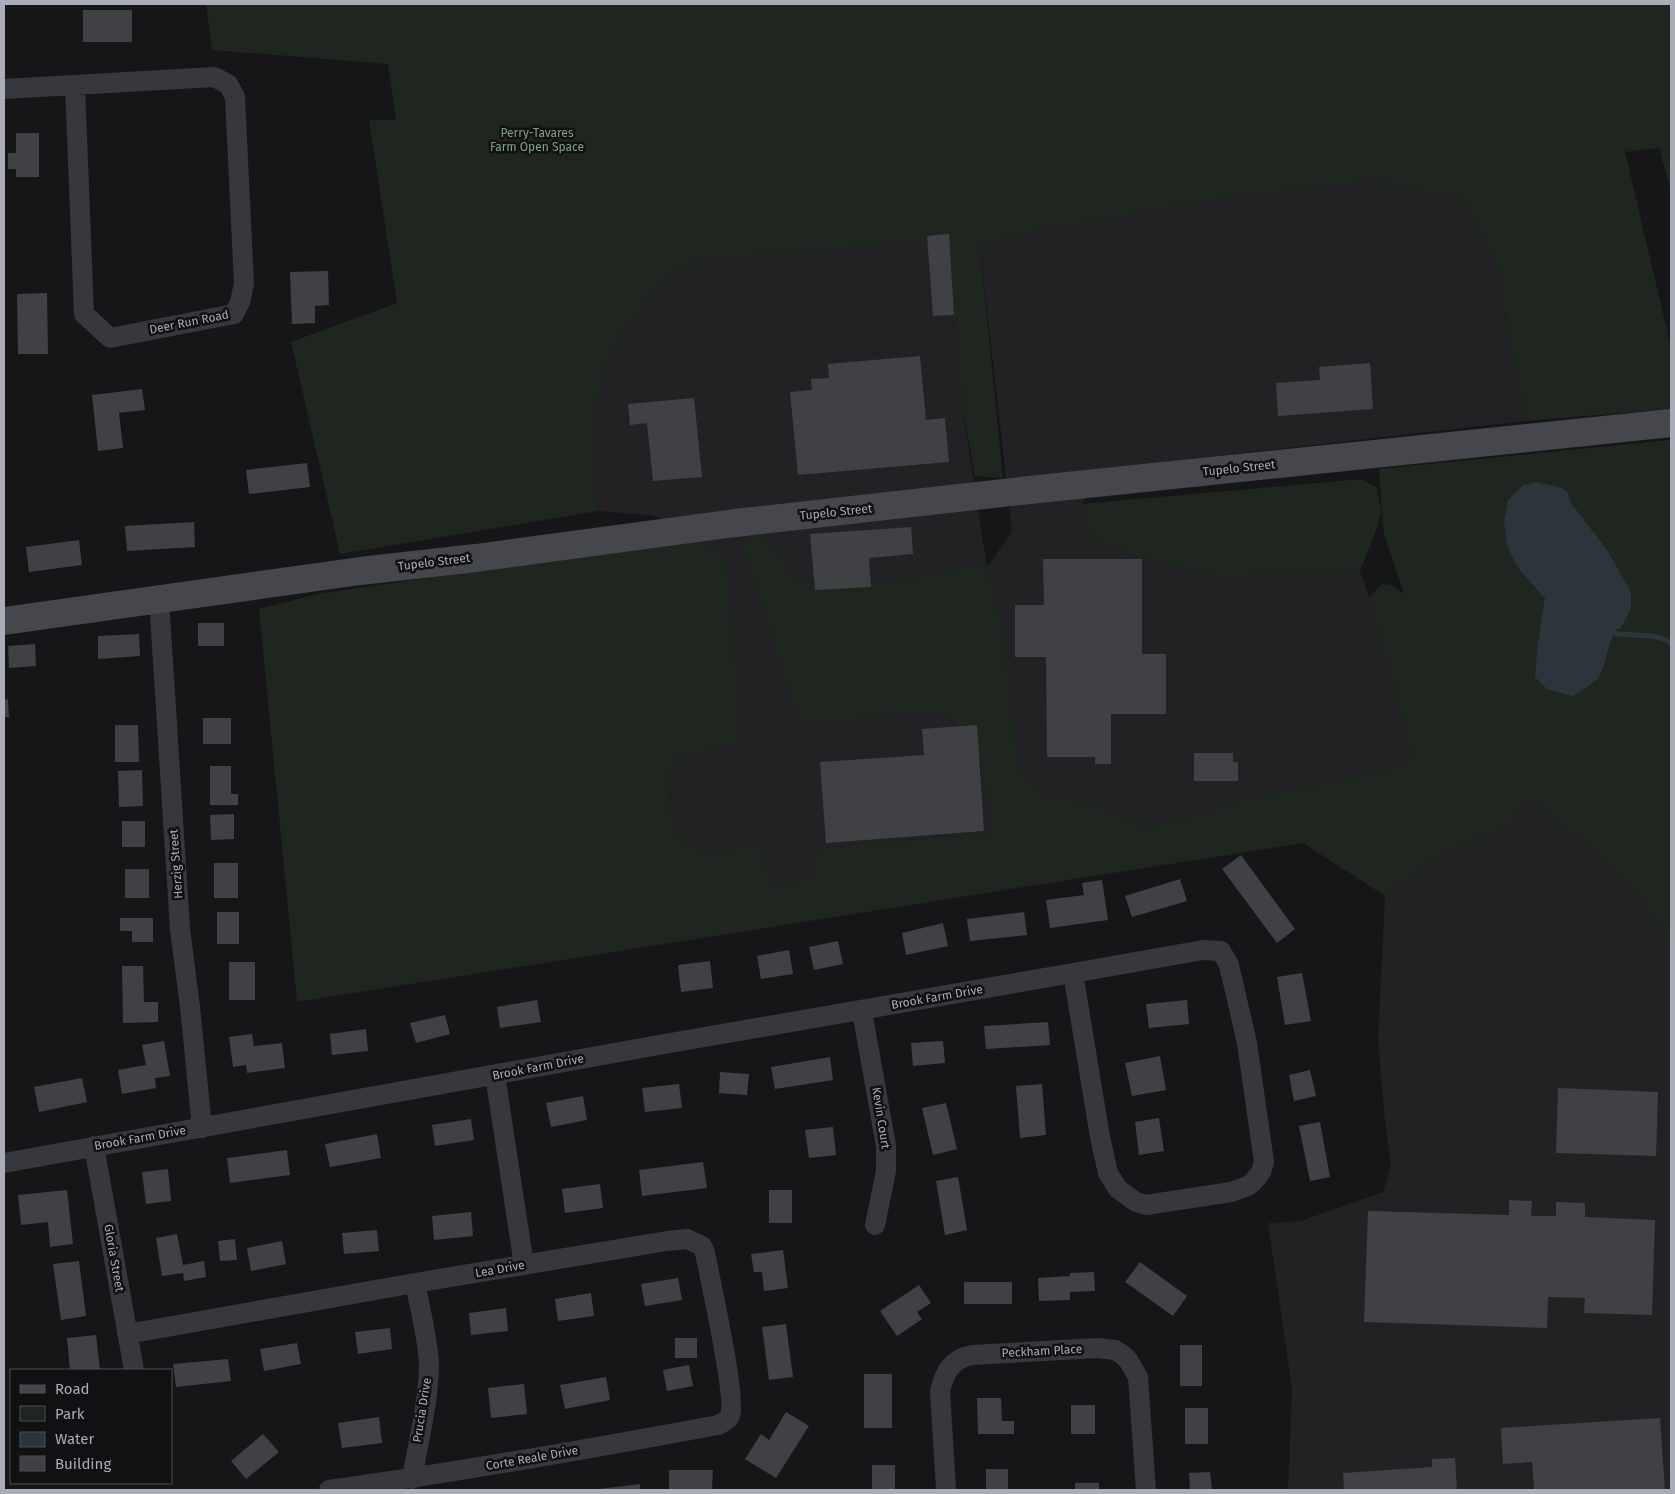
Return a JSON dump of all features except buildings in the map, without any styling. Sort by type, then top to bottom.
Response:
[{"type":"main road","name":"Tupelo Street","points":[[4,622],[159,599],[735,523],[1671,422]]},
{"type":"street","name":"Deer Run Road","points":[[4,89],[214,77],[228,84],[236,97],[244,284],[240,302],[234,314],[110,338],[84,314],[75,86]]},
{"type":"street","name":"Herzig Street","points":[[159,599],[180,929],[202,1128]]},
{"type":"street","name":"Brook Farm Drive","points":[[4,1163],[746,1030],[1203,950],[1221,951],[1229,965],[1247,1044],[1264,1155],[1261,1172],[1253,1182],[1248,1186],[1231,1192],[1154,1204],[1136,1202],[1118,1189],[1108,1173],[1100,1137],[1073,973]]},
{"type":"street","name":"Kevin Court","points":[[862,1010],[886,1146],[886,1171],[875,1225]]},
{"type":"street","points":[[495,1075],[524,1264]]},
{"type":"street","name":"Gloria Street","points":[[94,1146],[134,1369]]},
{"type":"street","name":"Lea Drive","points":[[127,1334],[524,1264],[687,1239],[702,1246],[705,1253],[728,1380],[730,1415]]},
{"type":"street","name":"Prucia Drive","points":[[412,1479],[429,1367],[415,1283]]},
{"type":"street","name":"Peckham Place","points":[[946,1490],[940,1391],[943,1378],[953,1362],[963,1356],[972,1355],[1098,1348],[1114,1350],[1123,1355],[1138,1377],[1146,1490]]},
{"type":"street","name":"Corte Reale Drive","points":[[329,1490],[412,1479],[718,1425],[727,1421],[730,1415]]},
{"type":"shaded area","points":[[1362,174],[1393,186],[1458,199],[1469,211],[1494,258],[1525,421],[1111,468],[1081,504],[1091,539],[1139,558],[1220,577],[1360,571],[1369,597],[1411,757],[1381,771],[1238,801],[1148,828],[1107,808],[1043,794],[1019,771],[1004,636],[864,587],[830,588],[796,578],[777,550],[800,725],[838,724],[889,714],[940,712],[966,730],[991,801],[992,832],[825,848],[815,874],[773,888],[756,838],[743,847],[708,854],[680,837],[670,806],[668,773],[675,759],[689,540],[656,516],[599,511],[593,444],[601,381],[614,347],[665,277],[709,256],[743,257],[945,240],[962,405],[987,567],[1012,532],[980,247],[1028,233]]},
{"type":"shaded area","points":[[1535,803],[1626,880],[1671,943],[1671,1490],[1288,1490],[1292,1389],[1268,1223],[1301,1221],[1383,1192],[1391,1166],[1384,1113],[1378,1039],[1385,896],[1436,859],[1513,823],[1525,805]]},
{"type":"green space","name":"Perry-Tavares Farm Open Space","points":[[206,4],[1671,4],[1671,192],[1659,148],[1625,152],[1671,347],[1671,409],[1525,421],[1494,258],[1469,211],[1458,199],[1393,186],[1379,180],[1233,197],[1028,233],[980,247],[1003,478],[975,476],[962,405],[945,240],[743,257],[707,257],[665,277],[614,347],[601,381],[593,444],[599,511],[340,554],[291,342],[397,303],[369,120],[396,120],[388,64],[212,50]]},
{"type":"green space","points":[[1671,440],[1671,943],[1626,880],[1535,803],[1525,805],[1513,823],[1436,859],[1385,896],[1303,843],[297,1002],[259,609],[318,594],[689,540],[725,554],[743,741],[675,759],[668,773],[670,806],[680,837],[708,854],[743,847],[756,837],[773,888],[814,874],[813,859],[825,848],[992,832],[991,801],[966,730],[940,712],[889,714],[838,724],[800,725],[742,545],[752,532],[777,550],[796,578],[830,588],[864,587],[971,566],[987,568],[1004,636],[1019,771],[1043,794],[1107,808],[1148,828],[1238,801],[1381,771],[1411,757],[1369,597],[1382,584],[1393,586],[1404,594],[1384,534],[1382,510],[1360,571],[1220,577],[1139,558],[1091,539],[1080,504],[1362,479],[1377,488],[1382,509],[1379,469]]},
{"type":"water","points":[[1536,482],[1562,488],[1568,493],[1571,503],[1607,550],[1631,592],[1631,609],[1620,629],[1616,629],[1613,635],[1603,669],[1598,678],[1572,696],[1547,689],[1535,677],[1545,598],[1522,573],[1507,545],[1504,521],[1508,500],[1523,485]]},
{"type":"waterway","points":[[1614,633],[1657,637],[1671,643]]}]
